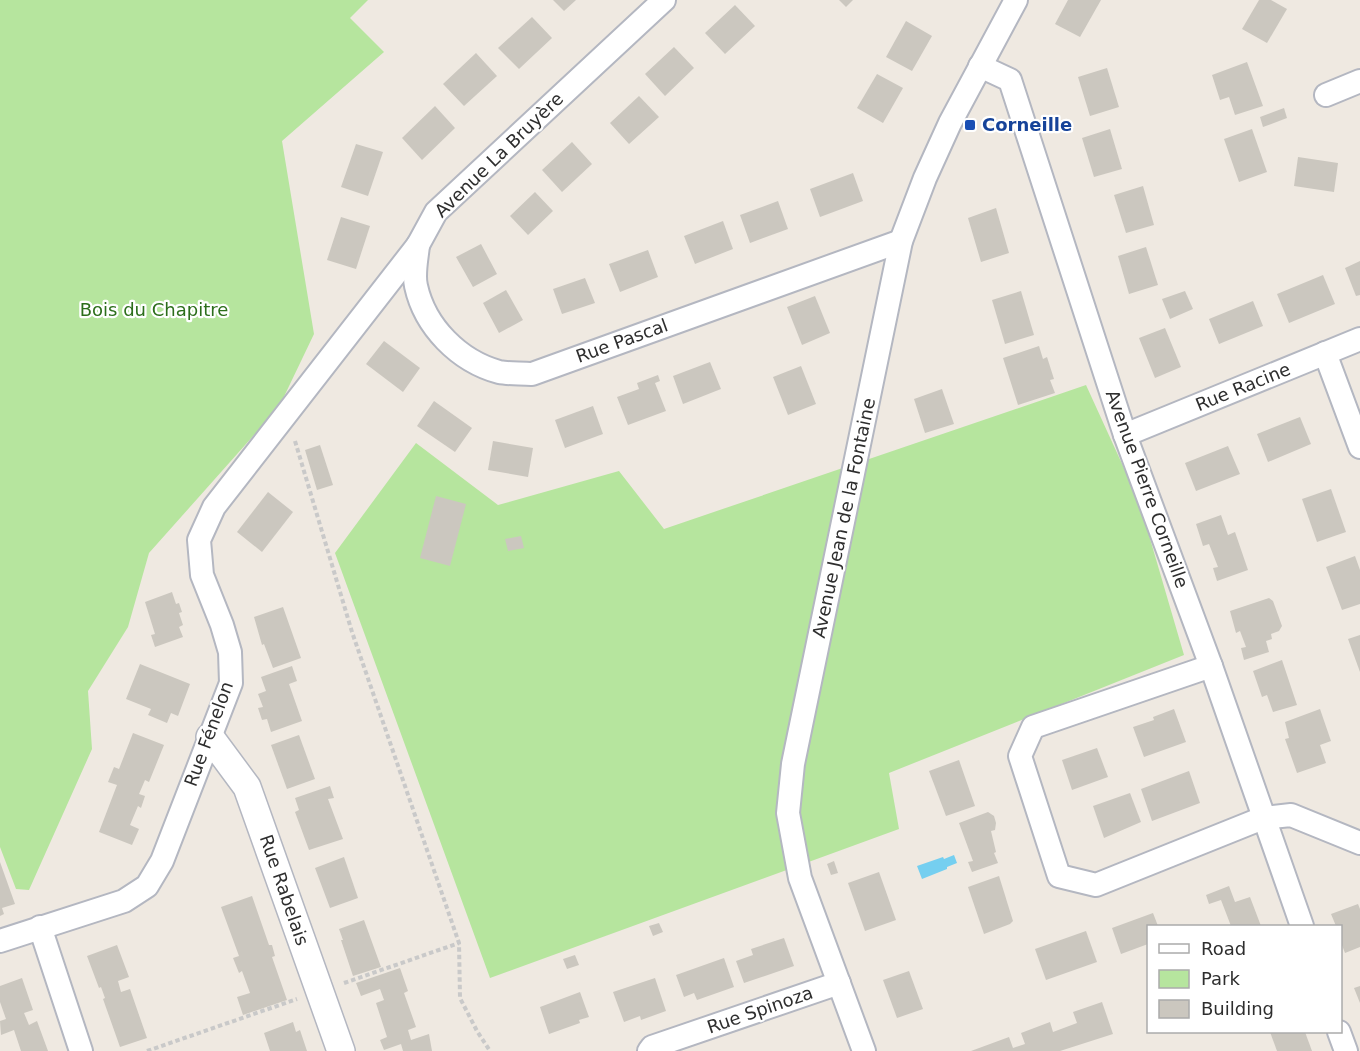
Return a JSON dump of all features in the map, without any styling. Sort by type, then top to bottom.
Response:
[{"type":"street","name":"Avenue La Bruyère","points":[[287,412],[418,245],[436,212],[664,0]]},
{"type":"street","name":"Avenue Jean de la Fontaine","points":[[864,1051],[800,879],[789,813],[794,764],[901,241],[925,178],[950,123],[1016,0]]},
{"type":"street","name":"Avenue Pierre Corneille","points":[[980,66],[1010,80],[1125,435],[1211,666],[1301,925]]},
{"type":"street","points":[[1326,95],[1360,81]]},
{"type":"street","name":"Rue Pascal","points":[[418,245],[415,285],[433,327],[472,362],[501,372],[532,374],[901,241]]},
{"type":"street","name":"Rue Racine","points":[[1125,435],[1360,339]]},
{"type":"street","points":[[1325,353],[1360,447]]},
{"type":"street","name":"Rue Fénelon","points":[[0,941],[124,901],[147,886],[162,861],[231,683],[230,652],[202,575],[199,540],[214,507],[287,412]]},
{"type":"street","points":[[1211,666],[1033,727],[1020,756],[1059,876],[1096,885],[1263,818],[1291,815],[1360,843]]},
{"type":"street","name":"Rue Rabelais","points":[[210,738],[247,788],[341,1051]]},
{"type":"street","points":[[40,927],[81,1051]]},
{"type":"street","name":"Rue Spinoza","points":[[649,1051],[652,1047],[839,983]]},
{"type":"street","points":[[1339,1033],[1346,1051]]},
{"type":"path","points":[[287,412],[352,632],[459,943],[460,998],[490,1051]]},
{"type":"green space","name":"Bois du Chapitre","points":[[0,0],[368,0],[350,18],[384,52],[282,141],[314,334],[279,407],[149,553],[128,627],[88,691],[92,749],[29,890],[16,889],[0,847]]},
{"type":"green space","points":[[1086,385],[1139,501],[1184,655],[889,773],[899,829],[490,978],[335,553],[416,443],[498,505],[619,471],[664,529]]},
{"type":"water","points":[[954,855],[957,863],[922,879],[917,866]]},
{"type":"building","points":[[553,0],[576,0],[564,11]]},
{"type":"building","points":[[839,0],[853,0],[846,7]]},
{"type":"building","points":[[1068,0],[1101,0],[1080,37],[1055,24]]},
{"type":"building","points":[[1259,0],[1271,0],[1287,9],[1267,43],[1242,29]]},
{"type":"building","points":[[735,5],[755,26],[725,54],[705,33]]},
{"type":"building","points":[[532,17],[552,38],[519,69],[498,48]]},
{"type":"building","points":[[906,21],[932,36],[912,71],[886,57]]},
{"type":"building","points":[[674,47],[694,68],[665,96],[645,74]]},
{"type":"building","points":[[476,53],[497,76],[464,106],[443,84]]},
{"type":"building","points":[[1247,62],[1263,106],[1235,115],[1229,97],[1220,100],[1212,75]]},
{"type":"building","points":[[1107,68],[1119,107],[1090,116],[1078,77]]},
{"type":"building","points":[[877,74],[903,88],[883,123],[857,108]]},
{"type":"building","points":[[639,96],[659,117],[629,144],[610,123]]},
{"type":"building","points":[[435,106],[455,128],[422,160],[402,138]]},
{"type":"building","points":[[1284,108],[1287,118],[1263,127],[1260,117]]},
{"type":"building","points":[[1110,129],[1122,169],[1094,177],[1082,138]]},
{"type":"building","points":[[1252,129],[1267,172],[1239,182],[1224,139]]},
{"type":"building","points":[[572,142],[592,164],[562,192],[542,170]]},
{"type":"building","points":[[356,144],[383,152],[368,196],[341,187]]},
{"type":"building","points":[[1298,157],[1338,163],[1334,192],[1294,186]]},
{"type":"building","points":[[853,173],[863,201],[820,217],[810,189]]},
{"type":"building","points":[[1143,186],[1154,225],[1126,233],[1114,195]]},
{"type":"building","points":[[535,192],[553,211],[528,235],[510,216]]},
{"type":"building","points":[[778,201],[788,229],[750,243],[740,215]]},
{"type":"building","points":[[996,208],[1009,253],[981,262],[968,218]]},
{"type":"building","points":[[341,217],[370,226],[356,269],[327,260]]},
{"type":"building","points":[[723,221],[733,249],[695,264],[684,236]]},
{"type":"building","points":[[481,244],[497,274],[473,287],[456,257]]},
{"type":"building","points":[[1146,247],[1158,285],[1129,294],[1118,256]]},
{"type":"building","points":[[648,250],[658,277],[620,292],[609,264]]},
{"type":"building","points":[[1360,261],[1360,295],[1356,296],[1345,268]]},
{"type":"building","points":[[1323,275],[1335,304],[1289,323],[1277,294]]},
{"type":"building","points":[[585,278],[595,303],[562,314],[553,289]]},
{"type":"building","points":[[506,290],[523,320],[499,333],[483,303]]},
{"type":"building","points":[[1021,291],[1034,335],[1005,344],[992,300]]},
{"type":"building","points":[[1185,291],[1193,309],[1170,319],[1162,299]]},
{"type":"building","points":[[815,296],[830,333],[802,345],[787,307]]},
{"type":"building","points":[[1253,301],[1263,326],[1219,344],[1209,319]]},
{"type":"building","points":[[1165,328],[1181,367],[1155,378],[1139,338]]},
{"type":"building","points":[[384,341],[420,368],[403,392],[366,364]]},
{"type":"building","points":[[1039,346],[1043,359],[1047,357],[1054,379],[1050,380],[1055,393],[1018,405],[1003,358]]},
{"type":"building","points":[[710,362],[721,389],[683,404],[673,376]]},
{"type":"building","points":[[801,366],[816,404],[788,415],[773,377]]},
{"type":"building","points":[[658,375],[660,381],[655,383],[666,411],[628,425],[617,397],[639,389],[637,383]]},
{"type":"building","points":[[942,389],[954,424],[925,433],[914,399]]},
{"type":"building","points":[[434,401],[472,428],[455,452],[417,426]]},
{"type":"building","points":[[593,406],[603,434],[565,448],[555,420]]},
{"type":"building","points":[[1300,417],[1311,444],[1268,462],[1257,434]]},
{"type":"building","points":[[493,441],[533,448],[528,477],[488,470]]},
{"type":"building","points":[[320,445],[333,485],[317,490],[305,450]]},
{"type":"building","points":[[1228,446],[1240,474],[1196,491],[1185,463]]},
{"type":"building","points":[[1331,489],[1346,532],[1317,542],[1302,499]]},
{"type":"building","points":[[268,492],[293,512],[262,552],[237,532]]},
{"type":"building","points":[[436,496],[466,504],[450,566],[420,558]]},
{"type":"building","points":[[1221,515],[1228,535],[1235,532],[1248,570],[1217,581],[1213,568],[1218,567],[1209,544],[1203,546],[1196,524]]},
{"type":"building","points":[[521,536],[524,548],[508,551],[505,539]]},
{"type":"building","points":[[1355,556],[1360,570],[1360,604],[1342,610],[1326,567]]},
{"type":"building","points":[[172,592],[182,612],[179,613],[183,625],[179,627],[183,637],[155,647],[151,635],[155,634],[145,602]]},
{"type":"building","points":[[1269,598],[1273,601],[1282,626],[1279,631],[1271,634],[1272,639],[1266,641],[1269,652],[1244,660],[1241,648],[1246,647],[1240,631],[1236,633],[1230,611]]},
{"type":"building","points":[[283,607],[301,658],[273,668],[264,644],[262,645],[254,617]]},
{"type":"building","points":[[1360,635],[1360,672],[1348,639]]},
{"type":"building","points":[[1282,660],[1297,705],[1273,712],[1267,695],[1262,697],[1253,671]]},
{"type":"building","points":[[140,664],[190,684],[178,716],[171,713],[167,723],[148,715],[151,709],[126,699]]},
{"type":"building","points":[[292,666],[297,681],[289,684],[302,721],[271,732],[267,719],[262,720],[258,708],[263,707],[258,694],[266,691],[261,677]]},
{"type":"building","points":[[1174,709],[1186,742],[1144,757],[1133,727],[1154,720],[1153,717]]},
{"type":"building","points":[[1320,709],[1331,741],[1320,745],[1326,763],[1297,773],[1285,739],[1289,738],[1285,722]]},
{"type":"building","points":[[133,733],[164,745],[149,782],[145,780],[139,794],[145,796],[141,808],[138,806],[130,825],[139,829],[132,845],[99,832],[117,785],[108,782],[114,767],[119,769]]},
{"type":"building","points":[[299,735],[315,779],[287,789],[271,745]]},
{"type":"building","points":[[1097,748],[1108,777],[1072,790],[1062,760]]},
{"type":"building","points":[[959,760],[975,806],[946,816],[929,771]]},
{"type":"building","points":[[1189,771],[1200,803],[1152,821],[1141,789]]},
{"type":"building","points":[[330,786],[334,798],[328,799],[343,839],[309,850],[295,812],[299,810],[295,798]]},
{"type":"building","points":[[1130,793],[1141,822],[1104,838],[1093,806]]},
{"type":"building","points":[[988,812],[994,816],[996,823],[995,830],[991,831],[998,863],[972,872],[968,862],[973,861],[959,823]]},
{"type":"building","points":[[344,857],[358,898],[330,908],[315,868]]},
{"type":"building","points":[[834,861],[838,873],[831,875],[827,864]]},
{"type":"building","points":[[0,862],[15,904],[2,908],[4,914],[0,916]]},
{"type":"building","points":[[879,872],[896,920],[865,931],[848,883]]},
{"type":"building","points":[[999,876],[1013,921],[984,934],[968,887]]},
{"type":"building","points":[[1229,886],[1235,902],[1250,897],[1261,925],[1231,925],[1221,900],[1209,904],[1206,895]]},
{"type":"building","points":[[252,896],[269,945],[272,945],[275,956],[272,957],[287,1000],[243,1015],[237,997],[250,993],[242,971],[239,973],[233,958],[239,956],[221,907]]},
{"type":"building","points":[[1358,904],[1360,947],[1345,953],[1342,945],[1342,925],[1336,925],[1331,914]]},
{"type":"building","points":[[1153,913],[1158,925],[1147,925],[1147,944],[1121,954],[1112,928]]},
{"type":"building","points":[[364,920],[381,967],[353,976],[339,929]]},
{"type":"building","points":[[659,923],[663,932],[653,936],[649,926]]},
{"type":"building","points":[[1086,931],[1097,962],[1046,980],[1035,949]]},
{"type":"building","points":[[784,938],[794,966],[744,983],[736,961],[753,955],[751,949]]},
{"type":"building","points":[[117,945],[129,977],[118,981],[121,992],[130,989],[147,1038],[120,1047],[103,999],[105,998],[87,956]]},
{"type":"building","points":[[575,955],[579,965],[567,969],[563,959]]},
{"type":"building","points":[[724,958],[734,987],[697,1000],[694,993],[684,997],[676,975]]},
{"type":"building","points":[[400,968],[408,991],[404,993],[416,1027],[408,1030],[411,1040],[429,1034],[432,1051],[403,1051],[401,1044],[384,1050],[380,1040],[387,1037],[376,1003],[384,1000],[380,989],[361,996],[356,983]]},
{"type":"building","points":[[909,971],[923,1009],[897,1018],[883,980]]},
{"type":"building","points":[[22,978],[33,1010],[24,1013],[29,1025],[37,1021],[48,1051],[21,1051],[14,1030],[1,1035],[0,1021],[6,1019],[0,1002],[0,986]]},
{"type":"building","points":[[655,978],[666,1011],[641,1020],[640,1016],[624,1022],[613,992]]},
{"type":"building","points":[[1360,986],[1360,1003],[1354,988]]},
{"type":"building","points":[[580,992],[589,1017],[579,1020],[580,1023],[549,1034],[540,1007]]},
{"type":"building","points":[[1102,1002],[1113,1034],[1060,1051],[971,1051],[1009,1037],[1013,1048],[1025,1044],[1021,1033],[1050,1022],[1053,1032],[1077,1023],[1073,1012]]},
{"type":"building","points":[[293,1022],[296,1032],[300,1030],[307,1051],[270,1051],[264,1033]]},
{"type":"building","points":[[1270,1033],[1305,1033],[1312,1051],[1277,1051]]},
{"type":"place","name":"Corneille","points":[[970,125]]}]
